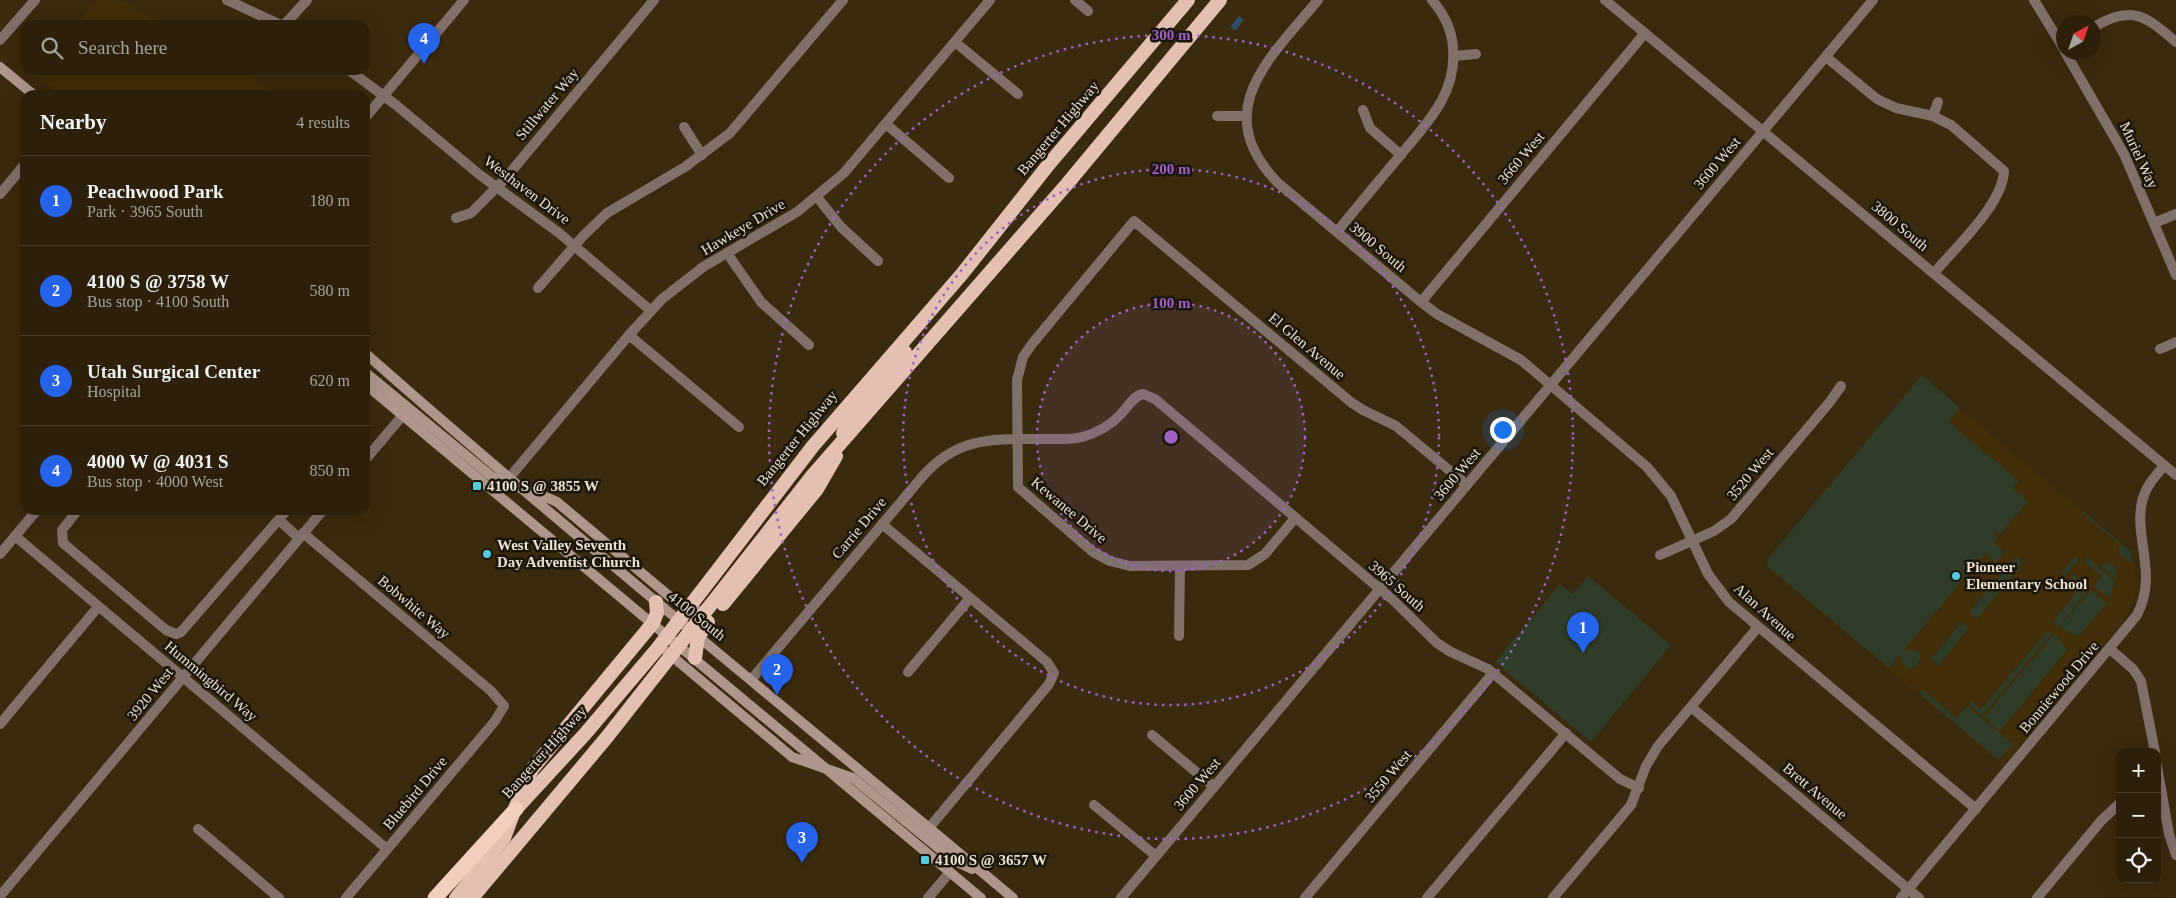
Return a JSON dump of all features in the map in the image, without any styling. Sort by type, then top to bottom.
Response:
[{"type":"highway","name":"Bangerter Highway","points":[[435,898],[586,734],[657,649],[819,439],[962,274],[1049,164],[1188,0]]},
{"type":"highway","points":[[695,658],[694,634],[709,607],[779,517],[842,441],[1061,191],[1220,0]]},
{"type":"highway","points":[[472,898],[607,737],[676,650],[694,634],[817,488],[834,462],[850,417],[957,292],[962,274]]},
{"type":"highway","points":[[456,898],[504,838],[525,782],[533,768],[653,623],[657,613],[656,602]]},
{"type":"main road","points":[[0,67],[28,90]]},
{"type":"main road","name":"4100 South","points":[[370,357],[656,602],[682,616],[694,634],[1013,898]]},
{"type":"main road","points":[[370,376],[491,476],[507,485],[558,502],[682,616],[699,612],[709,607]]},
{"type":"main road","points":[[370,388],[668,635],[676,650],[792,757],[827,771],[853,778],[953,860],[984,874]]},
{"type":"main road","points":[[657,649],[676,650],[695,658],[827,771],[981,898]]},
{"type":"street","points":[[0,40],[34,0]]},
{"type":"street","points":[[228,0],[271,20]]},
{"type":"street","points":[[287,20],[307,0]]},
{"type":"street","points":[[370,112],[464,0]]},
{"type":"street","name":"Stillwater Way","points":[[456,218],[471,213],[496,186],[654,0]]},
{"type":"street","points":[[538,288],[592,226],[615,207],[702,155],[739,124],[843,0]]},
{"type":"street","name":"Hawkeye Drive","points":[[510,478],[650,310],[682,282],[791,216],[817,197],[848,169],[990,0]]},
{"type":"street","points":[[1074,0],[1088,12]]},
{"type":"street","name":"3900 South","points":[[1318,0],[1258,75],[1250,94],[1247,116],[1251,142],[1264,168],[1420,302],[1445,318],[1508,352],[1551,385]]},
{"type":"street","points":[[1337,232],[1443,102],[1450,84],[1454,56],[1447,23],[1432,0]]},
{"type":"street","name":"3800 South","points":[[1605,0],[2176,476]]},
{"type":"street","name":"3600 West","points":[[1121,898],[1873,0]]},
{"type":"street","name":"Muriel Way","points":[[2034,0],[2056,35]]},
{"type":"street","points":[[2101,23],[2112,17],[2134,15],[2152,22],[2176,42]]},
{"type":"street","name":"3660 West","points":[[1420,302],[1645,34]]},
{"type":"street","points":[[955,42],[1018,94]]},
{"type":"street","points":[[1454,56],[1476,54]]},
{"type":"street","points":[[1826,56],[1877,100],[1896,108],[1933,116],[1956,129],[2004,171],[2001,185],[1989,207],[1934,273]]},
{"type":"street","name":"Muriel Way","points":[[2071,60],[2118,142],[2176,275]]},
{"type":"street","name":"Westhaven Drive","points":[[356,75],[574,246],[650,310]]},
{"type":"street","points":[[1933,116],[1938,102]]},
{"type":"street","points":[[1363,110],[1370,128],[1401,155]]},
{"type":"street","points":[[1218,116],[1247,116]]},
{"type":"street","points":[[886,124],[949,178]]},
{"type":"street","points":[[684,127],[702,155]]},
{"type":"street","points":[[0,194],[20,170]]},
{"type":"street","points":[[817,197],[848,234],[878,261]]},
{"type":"street","points":[[2154,223],[2176,214]]},
{"type":"street","name":"Kewanee Drive","points":[[1134,221],[1023,357],[1016,380],[1016,483],[1019,490],[1093,552],[1124,565],[1236,567],[1254,563],[1268,551],[1295,518]]},
{"type":"street","name":"El Glen Avenue","points":[[1134,221],[1356,406],[1396,426],[1467,485]]},
{"type":"street","points":[[727,253],[761,302],[809,345]]},
{"type":"street","points":[[629,335],[739,427]]},
{"type":"street","points":[[2160,349],[2176,342]]},
{"type":"street","name":"Alan Avenue","points":[[1551,385],[1656,476],[1674,501],[1717,588],[1735,608],[1976,809]]},
{"type":"street","name":"3520 West","points":[[1660,555],[1720,527],[1735,515],[1830,403],[1841,386]]},
{"type":"street","name":"Carrie Drive","points":[[751,680],[927,471],[945,455],[960,447],[979,441],[1066,439],[1089,435],[1109,424],[1136,397],[1143,394]]},
{"type":"street","name":"3965 South","points":[[1143,394],[1155,399],[1380,589],[1441,646],[1483,665],[1624,782],[1639,788]]},
{"type":"street","points":[[370,452],[403,415]]},
{"type":"street","name":"Bonniewood Drive","points":[[1901,898],[2137,615],[2144,598],[2146,579],[2142,502],[2149,485],[2164,466]]},
{"type":"street","points":[[0,554],[33,515]]},
{"type":"street","points":[[74,515],[62,530],[63,544],[166,630],[176,634],[181,632],[283,515]]},
{"type":"street","name":"3920 West","points":[[0,896],[319,515]]},
{"type":"street","name":"Bobwhite Way","points":[[279,520],[491,691],[504,706]]},
{"type":"street","points":[[882,524],[1046,662],[1054,673],[1049,684],[929,828]]},
{"type":"street","name":"Hummingbird Way","points":[[15,536],[387,849]]},
{"type":"street","points":[[1179,636],[1180,566]]},
{"type":"street","points":[[908,672],[970,598]]},
{"type":"street","points":[[0,724],[98,607]]},
{"type":"street","points":[[1553,898],[1628,810],[1653,753],[1758,627]]},
{"type":"street","points":[[2110,648],[2128,663],[2141,681],[2154,748]]},
{"type":"street","name":"3550 West","points":[[1305,898],[1493,673]]},
{"type":"street","name":"Bluebird Drive","points":[[346,898],[495,721],[504,706]]},
{"type":"street","name":"Brett Avenue","points":[[1691,707],[1919,898]]},
{"type":"street","points":[[1427,898],[1566,733]]},
{"type":"street","points":[[1152,735],[1214,787]]},
{"type":"street","points":[[2160,793],[2176,855]]},
{"type":"street","points":[[1094,805],[1156,856]]},
{"type":"street","points":[[2036,898],[2105,817],[2116,807]]},
{"type":"street","points":[[198,830],[279,898]]},
{"type":"street","points":[[928,898],[950,872]]},
{"type":"shaded area","points":[[96,0],[121,0],[155,20],[80,20]]},
{"type":"shaded area","points":[[36,75],[246,75],[272,90],[54,90]]},
{"type":"shaded area","name":"Pioneer Elementary School","points":[[1925,379],[2131,552],[2137,585],[2126,618],[2003,765],[1767,567]]},
{"type":"green space","points":[[1922,375],[1960,408],[1949,422],[2019,481],[2013,488],[2028,501],[2000,535],[1996,531],[1994,534],[1998,538],[1994,543],[2003,551],[2003,554],[1996,563],[1988,556],[1987,551],[1904,650],[1917,651],[1921,655],[1920,661],[1909,669],[1902,663],[1900,655],[1889,668],[1766,565],[1768,563],[1767,560]]},
{"type":"green space","points":[[2083,511],[2131,552],[2132,563],[2119,554],[2119,544],[2082,513]]},
{"type":"green space","points":[[2075,556],[2079,560],[2065,576],[2061,573]]},
{"type":"green space","points":[[2016,557],[2023,563],[1977,619],[1969,612]]},
{"type":"green space","points":[[2087,557],[2115,581],[2110,599],[2094,586],[2102,576],[2084,561]]},
{"type":"green space","points":[[2110,562],[2116,568],[2116,579],[2101,566]]},
{"type":"green space","points":[[2073,574],[2090,588],[2058,627],[2053,622],[2054,620],[2081,587],[2070,577]]},
{"type":"green space","points":[[1588,576],[1671,645],[1591,742],[1495,662],[1560,584],[1573,594]]},
{"type":"green space","points":[[2091,590],[2107,603],[2078,637],[2059,627]]},
{"type":"green space","points":[[1962,622],[1969,628],[1938,666],[1931,659]]},
{"type":"green space","points":[[2047,631],[2052,633],[1982,716],[1968,704],[1971,701],[1981,709]]},
{"type":"green space","points":[[2055,633],[2067,650],[2000,731],[1984,717]]},
{"type":"green space","points":[[1922,689],[1957,718],[1967,706],[2013,744],[1999,760],[1919,693]]},
{"type":"water","points":[[1239,16],[1244,20],[1235,31],[1230,27]]},
{"type":"place","name":"4000 W @ 4031 S","points":[[424,64]]},
{"type":"place","name":"4100 S @ 3855 W","points":[[477,486]]},
{"type":"place","name":"West Valley Seventh Day Adventist Church","points":[[487,554]]},
{"type":"place","name":"Pioneer Elementary School","points":[[1956,576]]},
{"type":"place","name":"Peachwood Park","points":[[1583,653]]},
{"type":"place","name":"4100 S @ 3758 W","points":[[777,695]]},
{"type":"place","name":"4100 S @ 3657 W","points":[[925,860]]},
{"type":"place","name":"Utah Surgical Center","points":[[802,863]]}]
